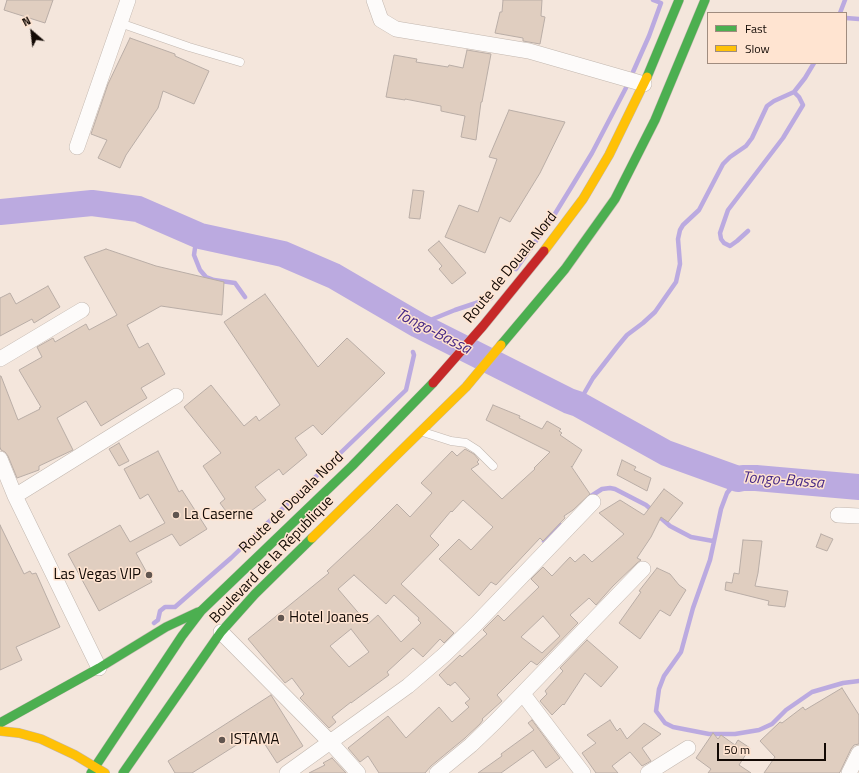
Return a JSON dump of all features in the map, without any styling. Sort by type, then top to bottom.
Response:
[{"type":"main road","name":"Route de Douala Nord","points":[[201,610],[360,474],[440,376],[484,326],[556,237],[583,199],[609,155],[659,51],[679,0]]},
{"type":"main road","name":"Boulevard de la République","points":[[123,773],[221,632],[254,594],[360,474],[421,431],[466,387],[565,269],[615,199],[655,120],[705,0]]},
{"type":"main road","name":"Boulevard de la République","points":[[93,770],[182,636],[201,610]]},
{"type":"main road","points":[[0,723],[99,668],[166,628],[201,610]]},
{"type":"main road","points":[[0,731],[19,733],[41,739],[75,755],[93,770],[105,773]]},
{"type":"street","points":[[77,147],[128,0]]},
{"type":"street","points":[[374,0],[381,20],[396,29],[529,51],[644,84]]},
{"type":"street","points":[[0,359],[82,310]]},
{"type":"street","points":[[16,496],[176,396]]},
{"type":"street","points":[[0,459],[16,496],[99,668]]},
{"type":"street","points":[[287,773],[331,743],[408,686],[444,655],[593,502]]},
{"type":"street","points":[[838,515],[859,516]]},
{"type":"street","points":[[437,773],[471,745],[523,694],[643,569]]},
{"type":"street","points":[[221,632],[331,743],[358,773]]},
{"type":"street","points":[[523,694],[583,773]]},
{"type":"street","points":[[648,773],[688,748]]},
{"type":"street","points":[[849,773],[859,753]]},
{"type":"lane","points":[[120,23],[189,47],[240,62]]},
{"type":"lane","points":[[421,431],[451,441],[466,443],[477,450],[493,466]]},
{"type":"building","points":[[7,0],[53,0],[45,23],[4,10]]},
{"type":"building","points":[[503,0],[542,0],[541,16],[545,17],[540,44],[523,41],[523,38],[495,33],[500,12],[502,12]]},
{"type":"building","points":[[130,38],[175,54],[175,56],[209,71],[194,104],[163,91],[158,108],[126,155],[120,168],[98,158],[107,140],[91,134],[108,84]]},
{"type":"building","points":[[467,50],[491,54],[481,102],[476,140],[461,137],[465,116],[441,111],[441,106],[386,97],[394,55],[417,59],[416,62],[448,67],[449,65],[463,68]]},
{"type":"building","points":[[509,110],[565,122],[540,173],[510,222],[500,217],[485,253],[445,237],[459,205],[478,212],[497,159],[489,157]]},
{"type":"building","points":[[413,190],[424,191],[420,219],[409,218]]},
{"type":"building","points":[[439,241],[466,273],[452,284],[439,269],[442,266],[428,250]]},
{"type":"building","points":[[106,249],[156,266],[224,282],[222,315],[161,306],[127,325],[139,348],[148,343],[165,374],[141,388],[147,398],[101,426],[86,401],[57,418],[73,450],[39,466],[39,470],[17,478],[8,456],[1,450],[0,447],[0,376],[18,420],[40,409],[39,408],[41,407],[19,370],[42,357],[37,347],[53,338],[55,342],[86,324],[89,330],[117,315],[84,257]]},
{"type":"building","points":[[48,286],[60,307],[34,323],[32,319],[0,336],[0,298],[10,293],[16,304]]},
{"type":"building","points":[[265,294],[318,367],[347,338],[385,373],[322,435],[313,425],[295,438],[307,455],[283,475],[279,469],[255,487],[266,500],[240,519],[237,515],[231,518],[220,503],[225,499],[203,466],[221,453],[184,407],[211,385],[244,426],[256,416],[259,421],[280,405],[224,322]]},
{"type":"building","points":[[493,405],[520,416],[519,418],[542,429],[547,421],[561,429],[559,431],[562,433],[560,435],[582,450],[572,467],[571,466],[590,494],[573,510],[564,516],[565,518],[543,541],[540,538],[496,585],[491,582],[479,596],[439,559],[459,539],[471,550],[493,527],[463,500],[452,512],[451,511],[430,536],[439,545],[401,584],[454,633],[444,643],[440,639],[423,657],[413,648],[387,672],[389,675],[332,717],[336,722],[329,728],[300,698],[304,694],[292,678],[285,683],[248,639],[329,573],[327,571],[397,504],[410,517],[432,493],[421,483],[452,451],[457,456],[465,449],[474,454],[479,460],[477,462],[479,464],[471,469],[502,499],[535,469],[534,468],[550,452],[486,420]],"holes":[[[354,575],[386,604],[394,595],[419,618],[418,620],[421,623],[401,642],[378,615],[368,624],[338,589]],[[351,629],[369,652],[349,667],[330,646]]]},
{"type":"building","points":[[119,443],[129,461],[119,466],[109,449]]},
{"type":"building","points":[[158,451],[179,492],[182,490],[207,529],[180,546],[172,534],[136,553],[152,582],[99,611],[68,554],[120,525],[130,542],[165,523],[148,494],[140,499],[124,469]]},
{"type":"building","points":[[622,460],[636,467],[634,470],[651,478],[647,491],[617,475]]},
{"type":"building","points":[[664,489],[683,503],[668,522],[661,517],[651,537],[637,558],[641,560],[613,586],[596,605],[589,598],[570,615],[578,623],[537,665],[531,661],[497,695],[502,701],[482,719],[483,720],[480,724],[431,766],[425,773],[379,773],[368,756],[360,762],[348,748],[388,716],[406,738],[439,707],[452,722],[469,707],[465,703],[470,699],[455,682],[450,686],[439,675],[460,655],[462,657],[487,634],[483,630],[498,615],[504,621],[539,587],[531,579],[543,567],[552,576],[570,557],[575,562],[584,554],[592,562],[624,534],[599,513],[620,500],[644,515]],"holes":[[[543,616],[560,636],[542,653],[521,637]]]},
{"type":"building","points":[[0,525],[24,574],[30,571],[32,574],[36,573],[60,627],[16,647],[22,660],[0,670]]},
{"type":"building","points":[[821,534],[833,539],[827,551],[816,547]]},
{"type":"building","points":[[743,540],[762,541],[755,586],[788,591],[785,607],[768,605],[769,601],[725,590],[726,582],[732,583],[734,573],[739,574]]},
{"type":"building","points":[[657,568],[670,574],[679,585],[686,590],[670,616],[660,610],[640,639],[619,623],[641,592],[639,591]]},
{"type":"building","points":[[587,640],[618,667],[601,687],[585,673],[564,705],[563,704],[552,715],[540,701],[547,694],[545,691],[563,671],[560,668]]},
{"type":"building","points":[[842,688],[859,715],[859,744],[854,745],[851,749],[840,772],[764,773],[775,757],[760,741],[780,722],[782,723],[803,707],[805,710]]},
{"type":"building","points":[[271,695],[303,746],[277,763],[257,732],[192,773],[175,773],[168,761]]},
{"type":"building","points":[[532,720],[560,758],[546,768],[533,750],[501,773],[478,773],[534,730],[528,723]]},
{"type":"building","points":[[610,720],[617,731],[620,728],[627,739],[644,723],[661,734],[642,748],[651,761],[642,766],[630,752],[612,766],[618,773],[596,773],[582,753],[596,743],[587,735]]},
{"type":"building","points":[[713,733],[718,739],[721,735],[735,745],[738,740],[750,748],[739,765],[751,773],[708,773],[711,769],[696,758]]},
{"type":"building","points":[[332,758],[346,773],[309,773],[325,765],[323,763]]},
{"type":"waterway","points":[[633,72],[649,36],[661,3],[653,0]]},
{"type":"waterway","points":[[840,12],[845,0]]},
{"type":"waterway","points":[[847,18],[859,19]]},
{"type":"waterway","points":[[578,404],[593,378],[617,347],[627,335],[655,312],[676,282],[680,264],[678,239],[680,230],[683,225],[699,210],[723,164],[746,146],[752,138],[767,106],[774,101],[794,92],[813,64]]},
{"type":"waterway","points":[[516,269],[553,217],[592,153],[628,84]]},
{"type":"waterway","points":[[748,231],[730,246],[724,243],[721,239],[720,233],[728,210],[783,138],[803,105],[799,97],[794,92]]},
{"type":"waterway","name":"Tongo-Bassa","points":[[0,212],[92,203],[138,209],[200,236],[283,254],[334,276],[418,325],[569,401],[578,404],[666,453],[738,479],[756,478],[859,487]]},
{"type":"waterway","points":[[200,236],[194,255],[200,270],[206,277],[214,280],[235,283],[245,297]]},
{"type":"waterway","points":[[418,325],[455,310],[491,298]]},
{"type":"waterway","points":[[154,623],[158,620],[160,611],[165,607],[175,607],[231,558],[406,390],[414,355],[413,352]]},
{"type":"waterway","points":[[738,479],[727,493],[721,509],[710,560],[693,608],[681,652],[664,676],[659,689],[656,711],[665,723],[673,727],[709,734],[735,734],[759,730],[772,724],[786,710],[812,692],[843,683],[859,681]]},
{"type":"waterway","points":[[588,498],[602,489],[615,489],[646,505],[670,526],[691,537],[713,541]]},
{"type":"waterway","points":[[544,541],[560,525]]},
{"type":"traffic: fast","points":[[647,77],[679,0]]},
{"type":"traffic: fast","points":[[501,345],[565,269],[615,199],[655,120],[705,0]]},
{"type":"traffic: fast","points":[[91,773],[182,636],[201,611],[352,466],[433,383]]},
{"type":"traffic: fast","points":[[123,773],[221,632],[255,594],[312,538]]},
{"type":"traffic: fast","points":[[0,723],[99,668],[166,627],[198,612]]},
{"type":"traffic: slow","points":[[544,251],[583,199],[609,155],[647,77]]},
{"type":"traffic: slow","points":[[312,538],[466,387],[501,345]]},
{"type":"traffic: slow","points":[[0,731],[19,733],[41,739],[75,755],[105,773]]},
{"type":"traffic: jam","points":[[433,383],[483,326],[544,251]]},
{"type":"place","name":"La Caserne","points":[[176,515]]},
{"type":"place","name":"Las Vegas VIP","points":[[149,575]]},
{"type":"place","name":"Hotel Joanes","points":[[281,618]]},
{"type":"place","name":"ISTAMA","points":[[222,740]]}]
